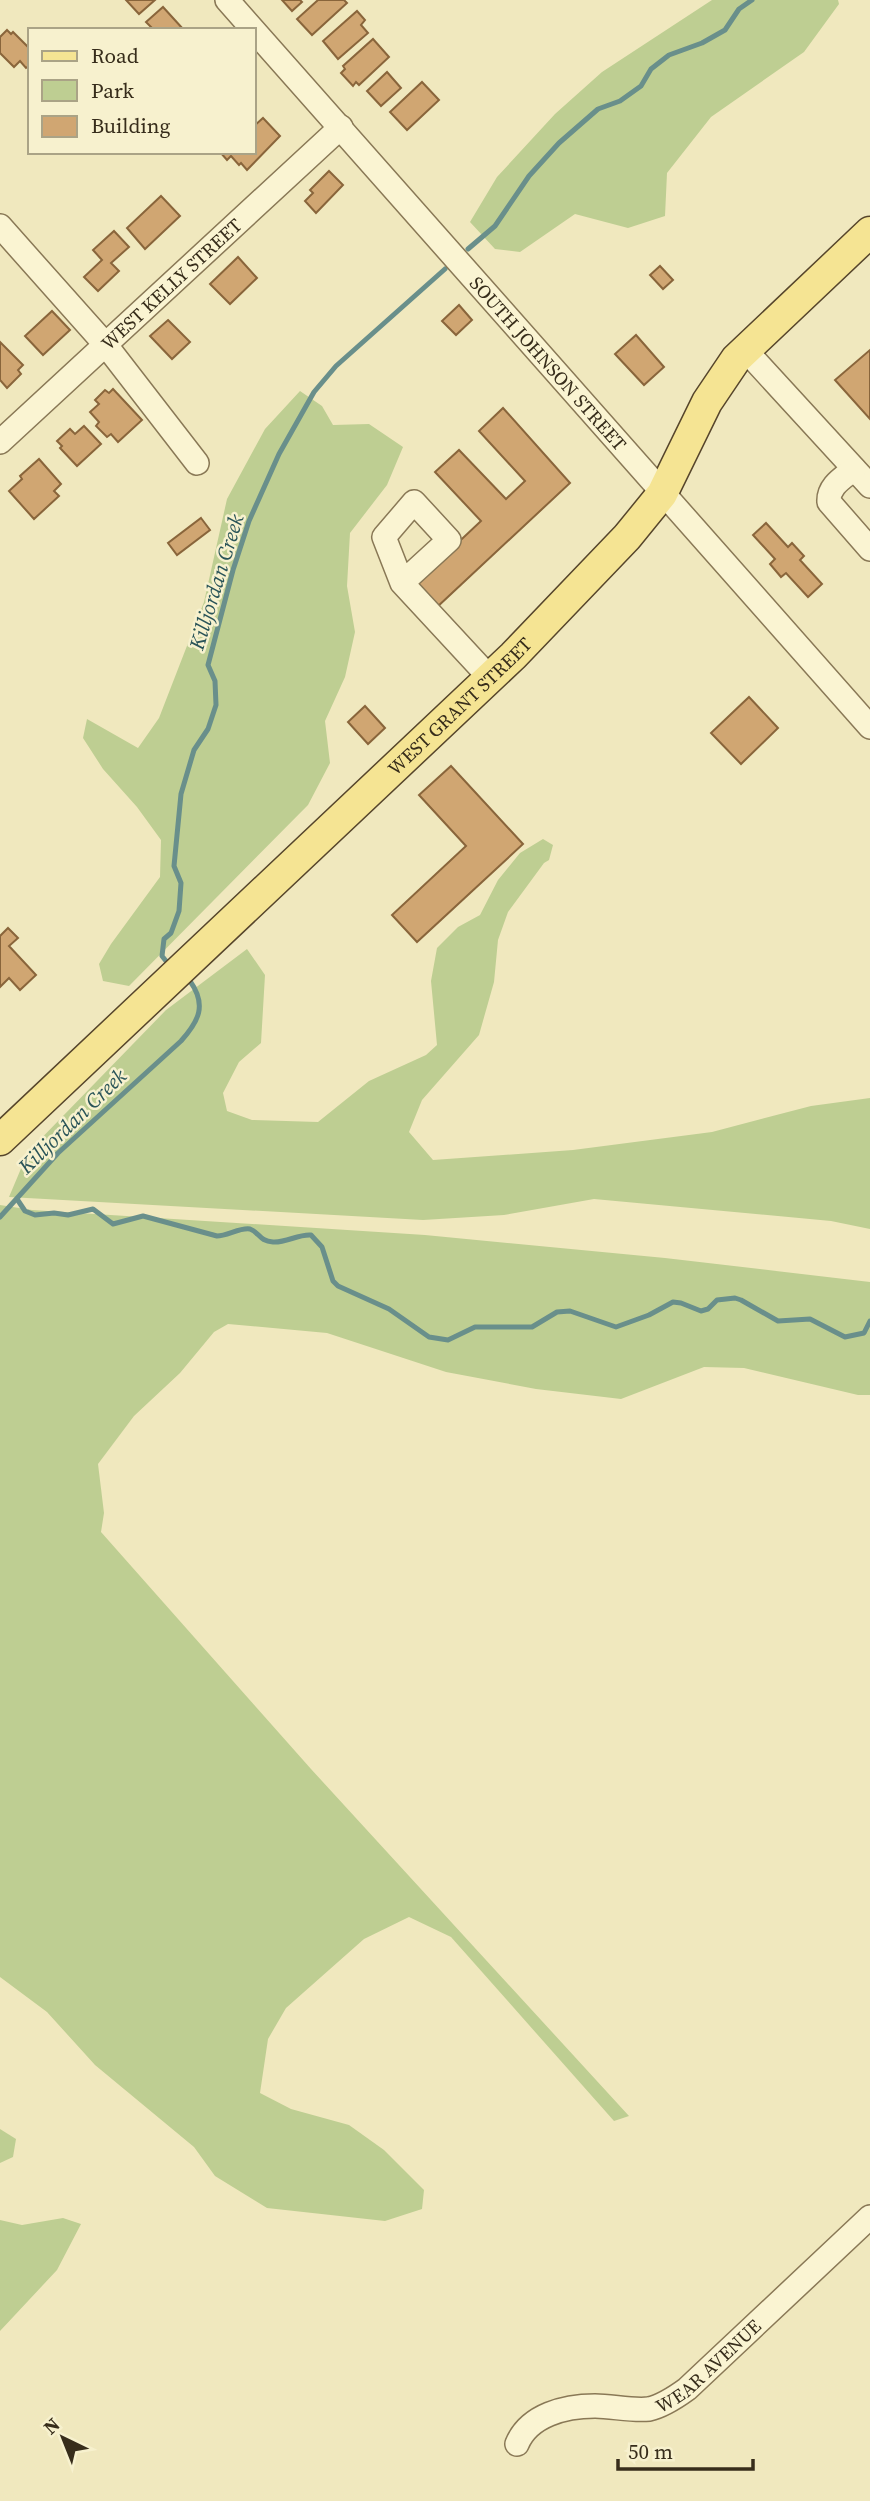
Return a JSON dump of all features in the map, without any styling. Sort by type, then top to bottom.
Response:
[{"type":"main road","name":"WEST GRANT STREET","points":[[0,1140],[490,678],[626,537],[662,494],[707,402],[725,373],[743,351],[870,232]]},
{"type":"street","name":"SOUTH JOHNSON STREET","points":[[227,0],[252,28]]},
{"type":"street","name":"SOUTH JOHNSON STREET","points":[[256,32],[662,494],[862,703],[870,727]]},
{"type":"street","name":"WEST KELLY STREET","points":[[0,442],[341,127]]},
{"type":"street","points":[[0,226],[105,344],[197,463]]},
{"type":"street","points":[[743,351],[749,354],[870,486]]},
{"type":"street","points":[[854,468],[833,487],[828,495],[829,502],[870,549]]},
{"type":"street","points":[[402,583],[490,678]]},
{"type":"street","name":"WEAR AVENUE","points":[[517,2444],[521,2435],[535,2420],[555,2413],[592,2406],[649,2409],[676,2398],[870,2217]]},
{"type":"green space","points":[[712,0],[838,0],[839,4],[804,52],[711,117],[667,173],[665,216],[628,228],[575,214],[520,252],[495,249],[470,222],[497,177],[555,114],[602,72]]},
{"type":"green space","points":[[300,391],[322,406],[333,425],[369,424],[403,447],[387,485],[350,533],[347,586],[355,632],[345,677],[325,721],[330,763],[308,805],[129,986],[103,981],[99,964],[160,877],[161,840],[137,807],[103,769],[83,738],[87,719],[138,748],[159,718],[204,602],[227,499],[265,429]]},
{"type":"green space","points":[[543,839],[553,845],[549,860],[508,912],[498,940],[494,982],[479,1035],[422,1100],[409,1132],[433,1160],[573,1150],[712,1132],[811,1106],[870,1098],[870,1229],[831,1221],[594,1199],[504,1215],[423,1220],[9,1197],[28,1152],[166,1010],[247,949],[265,975],[261,1043],[239,1062],[223,1093],[227,1111],[252,1120],[318,1122],[369,1081],[426,1055],[437,1045],[431,981],[437,948],[458,927],[480,915],[498,880],[520,853]]},
{"type":"green space","points":[[0,1205],[32,1210],[425,1235],[665,1258],[870,1282],[870,1395],[858,1395],[744,1368],[704,1367],[621,1399],[536,1389],[446,1372],[327,1333],[228,1324],[214,1332],[180,1373],[134,1416],[98,1464],[104,1513],[101,1532],[311,1769],[629,2116],[614,2121],[451,1937],[409,1917],[364,1939],[286,2008],[268,2039],[260,2093],[291,2109],[349,2125],[384,2150],[424,2190],[422,2209],[385,2221],[267,2208],[215,2176],[194,2147],[95,2065],[47,2012],[0,1977]]},
{"type":"green space","points":[[0,2129],[16,2139],[13,2157],[0,2163]]},
{"type":"green space","points":[[63,2218],[81,2224],[57,2270],[0,2331],[0,2220],[22,2225]]},
{"type":"building","points":[[126,0],[155,0],[139,14]]},
{"type":"building","points":[[282,0],[300,0],[302,2],[292,11]]},
{"type":"building","points":[[318,0],[344,0],[347,3],[312,35],[297,19]]},
{"type":"building","points":[[163,7],[182,28],[152,28],[146,22]]},
{"type":"building","points":[[357,11],[365,20],[361,25],[368,33],[338,59],[323,41]]},
{"type":"building","points":[[7,30],[11,34],[13,32],[28,47],[28,66],[26,68],[20,61],[14,67],[0,53],[0,37]]},
{"type":"building","points":[[373,39],[389,57],[359,85],[356,82],[353,86],[341,73],[345,69],[343,66]]},
{"type":"building","points":[[387,72],[401,88],[381,106],[367,91]]},
{"type":"building","points":[[422,82],[439,100],[407,130],[390,112]]},
{"type":"building","points":[[263,118],[280,136],[247,170],[231,156],[227,160],[222,154],[256,154],[256,124]]},
{"type":"building","points":[[329,171],[343,185],[316,213],[305,201],[313,193],[310,190]]},
{"type":"building","points":[[161,196],[180,216],[145,249],[127,228]]},
{"type":"building","points":[[114,231],[129,247],[111,263],[119,271],[98,291],[84,277],[102,260],[93,250]]},
{"type":"building","points":[[238,257],[257,278],[230,304],[210,284]]},
{"type":"building","points":[[660,266],[673,280],[663,289],[650,275]]},
{"type":"building","points":[[459,305],[472,320],[456,335],[442,321]]},
{"type":"building","points":[[52,311],[70,330],[43,355],[25,336]]},
{"type":"building","points":[[168,320],[190,342],[172,359],[150,336]]},
{"type":"building","points":[[636,335],[664,367],[644,385],[615,354]]},
{"type":"building","points":[[0,342],[23,365],[18,370],[21,374],[7,388],[0,380]]},
{"type":"building","points":[[870,350],[870,419],[835,380]]},
{"type":"building","points":[[113,389],[142,420],[118,442],[111,434],[107,437],[96,426],[99,422],[90,412],[99,404],[95,400],[105,390],[109,393]]},
{"type":"building","points":[[503,408],[570,483],[436,608],[414,584],[481,521],[435,472],[459,450],[506,499],[525,481],[479,431]]},
{"type":"building","points":[[84,426],[101,444],[77,466],[57,441],[70,429],[75,434]]},
{"type":"building","points":[[39,459],[61,484],[54,491],[59,496],[34,519],[9,491],[22,479],[20,476]]},
{"type":"building","points":[[201,518],[210,530],[177,555],[168,543]]},
{"type":"building","points":[[766,523],[788,547],[792,543],[804,556],[800,560],[822,584],[808,597],[786,573],[781,577],[770,564],[775,559],[753,535]]},
{"type":"building","points":[[749,697],[778,728],[741,764],[711,733]]},
{"type":"building","points":[[365,706],[385,728],[368,744],[348,722]]},
{"type":"building","points":[[451,766],[523,844],[417,942],[392,915],[466,846],[419,795]]},
{"type":"building","points":[[8,928],[18,938],[9,946],[36,975],[20,990],[9,978],[0,987],[0,936]]},
{"type":"waterway","name":"Killjordan Creek","points":[[468,249],[495,226],[529,176],[559,143],[598,109],[620,101],[641,86],[651,69],[669,55],[702,43],[725,30],[739,9],[752,0]]},
{"type":"waterway","name":"Killjordan Creek","points":[[166,961],[162,956],[164,939],[171,933],[179,911],[181,883],[174,866],[181,794],[194,750],[208,729],[216,705],[215,681],[208,665],[249,521],[279,454],[314,392],[336,366],[445,269]]},
{"type":"waterway","name":"Killjordan Creek","points":[[0,1217],[58,1153],[187,1034],[199,1012],[198,998],[190,981]]},
{"type":"waterway","points":[[17,1199],[25,1211],[35,1215],[68,1215],[93,1209],[113,1224],[143,1216],[217,1236],[246,1229],[273,1242],[311,1235],[322,1247],[333,1281],[338,1286],[389,1309],[429,1337],[448,1340],[475,1327],[532,1327],[557,1312],[570,1311],[616,1327],[649,1315],[673,1302],[701,1311],[708,1309],[717,1300],[735,1298],[778,1321],[810,1319],[845,1337],[864,1333],[870,1321]]}]
